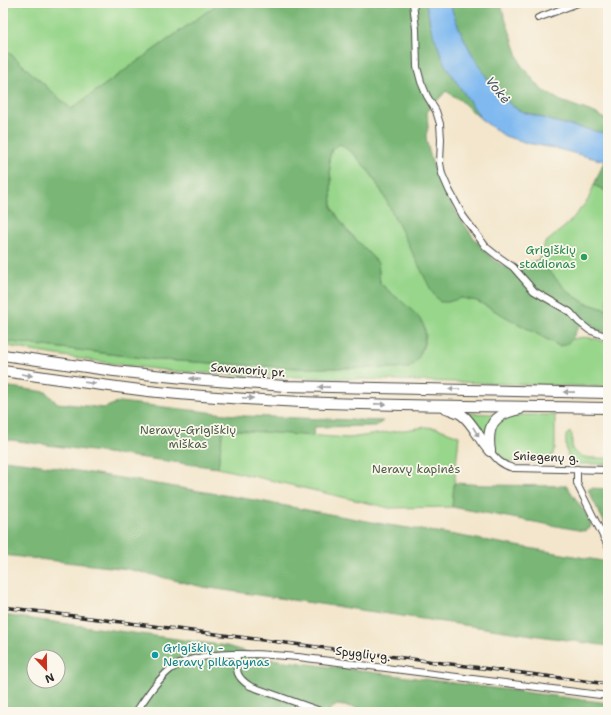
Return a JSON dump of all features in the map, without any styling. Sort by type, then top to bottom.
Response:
[{"type":"highway","points":[[3,350],[114,371]]},
{"type":"highway","name":"Savanorių pr.","points":[[3,355],[114,371],[285,386],[608,393]]},
{"type":"highway","points":[[3,371],[149,391],[216,396],[343,403],[608,408]]},
{"type":"highway","points":[[434,404],[459,413],[467,419],[490,451]]},
{"type":"highway","points":[[490,451],[489,432],[491,426],[501,415],[536,406]]},
{"type":"street","points":[[413,3],[416,28],[417,67],[421,82],[436,112],[440,124],[440,163],[442,174],[448,190],[463,216],[486,247],[513,267],[534,291],[570,312],[589,330],[608,337]]},
{"type":"street","points":[[538,18],[578,3]]},
{"type":"street","name":"Sniegenų g.","points":[[490,451],[496,460],[513,468],[608,470]]},
{"type":"street","points":[[577,469],[577,483],[579,488],[608,546]]},
{"type":"street","points":[[237,654],[237,673],[240,680],[250,686],[323,712]]},
{"type":"street","name":"Spyglių g.","points":[[136,712],[152,689],[171,669],[184,662],[201,658],[237,654],[298,657],[608,696]]},
{"type":"green space","points":[[3,3],[219,3],[71,109],[3,47]]},
{"type":"green space","points":[[219,3],[426,3],[431,28],[464,93],[482,120],[460,100],[446,91],[427,112],[428,127],[426,136],[428,147],[434,169],[446,194],[477,242],[499,264],[510,268],[518,268],[539,260],[568,292],[585,303],[608,310],[608,334],[583,324],[579,327],[569,342],[559,346],[477,301],[461,298],[448,302],[440,302],[432,292],[383,194],[371,174],[355,155],[340,144],[332,149],[329,159],[332,208],[345,228],[378,263],[380,283],[415,314],[423,324],[425,330],[424,342],[418,357],[409,368],[298,368],[160,360],[3,341],[3,47],[71,109]]},
{"type":"green space","points":[[450,3],[500,3],[521,65],[541,89],[561,101],[595,113],[608,121],[608,134],[543,118],[519,110],[507,102],[486,77],[476,62],[467,46]]},
{"type":"green space","points":[[340,144],[355,155],[371,174],[396,219],[448,302],[461,297],[477,301],[559,346],[573,339],[582,337],[608,343],[608,387],[236,375],[172,371],[37,352],[3,344],[3,341],[160,360],[298,368],[409,368],[416,362],[424,344],[426,335],[391,293],[380,283],[378,263],[345,228],[332,208],[329,159],[332,149]]},
{"type":"green space","points":[[604,162],[608,162],[608,192],[594,185]]},
{"type":"green space","name":"Grigiškių stadionas","points":[[594,185],[608,192],[608,310],[585,303],[568,292],[539,260],[544,244],[568,224],[588,200]]},
{"type":"green space","name":"Neravų-Grigiškių miškas","points":[[3,386],[46,392],[57,403],[104,408],[119,402],[244,416],[383,421],[376,426],[315,427],[313,436],[223,429],[218,468],[3,439]]},
{"type":"green space","points":[[466,413],[495,414],[484,440]]},
{"type":"green space","points":[[512,415],[555,415],[555,449],[552,456],[547,460],[540,462],[508,462],[499,455],[494,446],[495,425]]},
{"type":"green space","name":"Neravų kapinės","points":[[425,427],[437,428],[459,436],[452,507],[389,508],[218,468],[222,429],[349,438]]},
{"type":"green space","points":[[570,432],[572,435],[572,449],[575,453],[588,458],[608,458],[608,464],[574,464],[569,458],[566,443],[566,435]]},
{"type":"green space","points":[[3,460],[254,500],[388,525],[443,533],[608,562],[608,646],[203,587],[128,569],[3,555]]},
{"type":"green space","points":[[454,483],[567,486],[591,522],[590,528],[584,531],[452,507]]},
{"type":"green space","points":[[591,488],[608,489],[608,530],[588,490]]},
{"type":"green space","points":[[3,615],[227,646],[270,659],[608,703],[608,712],[388,712],[337,705],[329,710],[330,712],[3,712]]},
{"type":"water","points":[[426,3],[450,3],[467,45],[476,61],[486,77],[507,102],[526,113],[571,126],[608,134],[608,162],[554,148],[527,143],[505,136],[482,120],[445,65],[431,28]]},
{"type":"railway","points":[[3,607],[608,684]]},
{"type":"place","name":"Grigiškių stadionas","points":[[584,257]]},
{"type":"place","name":"Grigiškių - Neravų pilkapynas","points":[[155,655]]},
{"type":"water label","name":"Vokė","points":[[498,90]]}]
